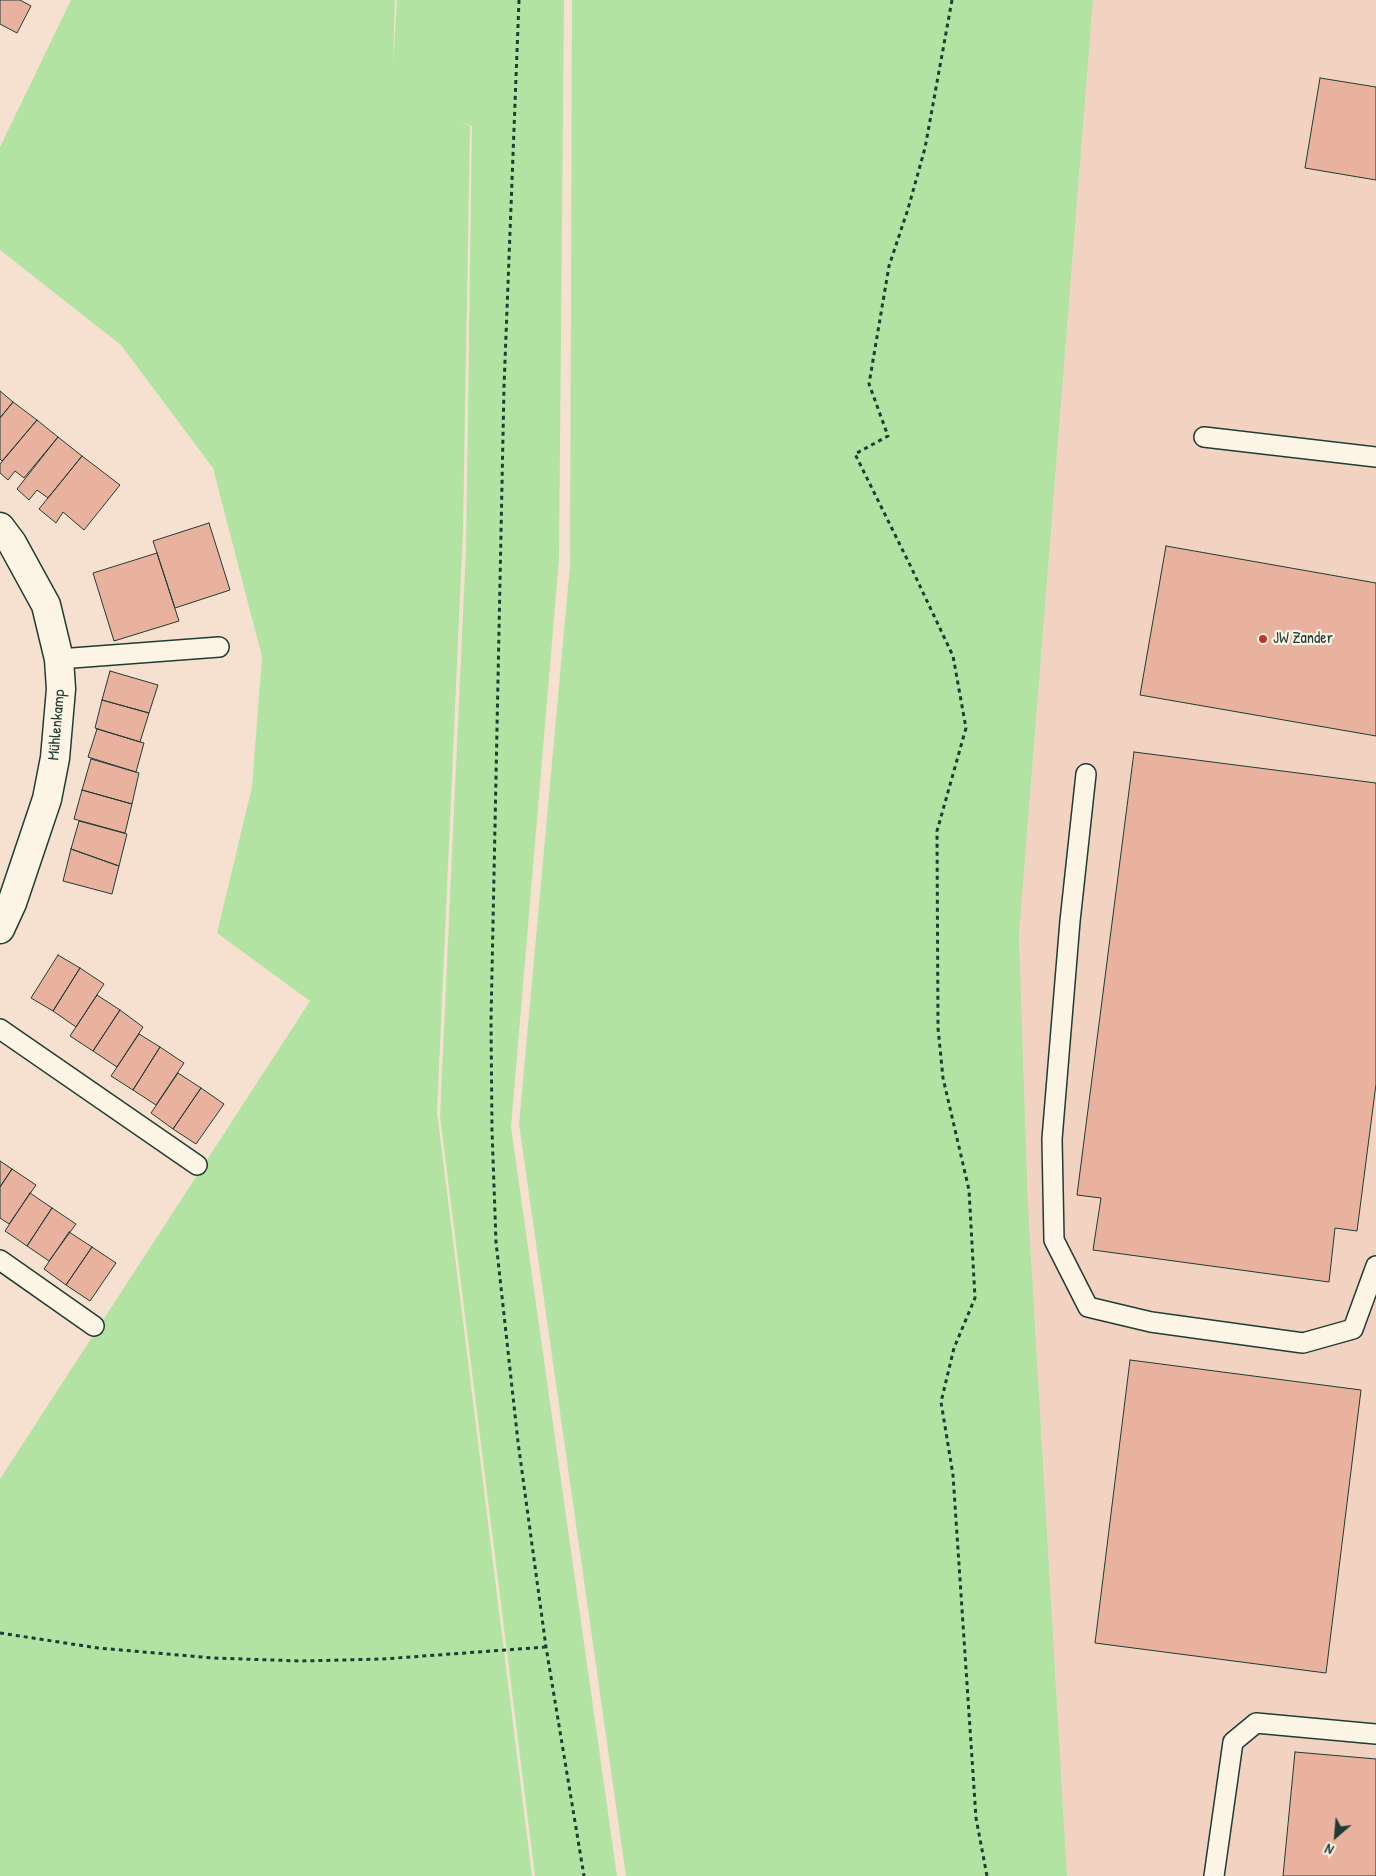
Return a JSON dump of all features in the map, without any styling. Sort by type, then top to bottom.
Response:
[{"type":"street","name":"Mühlenkamp","points":[[0,527],[12,543],[46,605],[59,659],[61,688],[60,720],[55,758],[46,799],[12,902],[0,929]]},
{"type":"lane","points":[[1204,437],[1376,457]]},
{"type":"lane","points":[[59,659],[219,647]]},
{"type":"lane","points":[[1086,774],[1070,921],[1052,1139],[1054,1240],[1088,1307],[1151,1322],[1303,1343],[1353,1329],[1376,1266]]},
{"type":"lane","points":[[0,1029],[197,1165]]},
{"type":"lane","points":[[0,1260],[94,1326]]},
{"type":"lane","points":[[1214,1876],[1233,1742],[1256,1722],[1376,1734]]},
{"type":"path","points":[[519,0],[504,387],[492,1011],[492,1130],[496,1242],[504,1328],[546,1647],[584,1876]]},
{"type":"path","points":[[952,0],[925,148],[908,209],[888,266],[869,384],[888,436],[855,454],[953,656],[966,728],[937,831],[938,1028],[944,1078],[970,1190],[975,1298],[954,1348],[941,1402],[953,1475],[976,1818],[987,1876]]},
{"type":"path","points":[[0,1633],[98,1648],[213,1658],[300,1661],[383,1658],[546,1647]]},
{"type":"shaded area","points":[[1093,0],[1376,0],[1376,1876],[1067,1876],[1028,1204],[1019,935]]},
{"type":"green space","points":[[71,0],[395,0],[393,66],[397,0],[564,0],[559,559],[511,1127],[617,1876],[535,1876],[440,1116],[466,548],[472,126],[457,121],[470,126],[463,529],[437,1112],[532,1876],[0,1876],[0,1479],[310,1001],[217,933],[252,787],[262,657],[213,468],[121,345],[0,250],[0,147]]},
{"type":"green space","points":[[572,0],[1093,0],[1019,935],[1028,1204],[1067,1876],[626,1876],[519,1124],[570,565]]},
{"type":"building","points":[[0,0],[20,0],[31,6],[17,33],[0,24]]},
{"type":"building","points":[[1320,78],[1376,87],[1376,180],[1305,168]]},
{"type":"building","points":[[0,391],[13,402],[0,418]]},
{"type":"building","points":[[13,402],[37,420],[2,461],[0,459],[0,418]]},
{"type":"building","points":[[37,420],[58,437],[24,478],[15,471],[8,480],[0,473],[0,464]]},
{"type":"building","points":[[58,437],[82,456],[48,498],[37,490],[29,500],[17,489]]},
{"type":"building","points":[[82,456],[120,485],[84,530],[63,512],[56,523],[39,509]]},
{"type":"building","points":[[209,523],[230,590],[175,608],[153,541]]},
{"type":"building","name":"JW Zander","points":[[1166,546],[1376,583],[1376,736],[1140,695]]},
{"type":"building","points":[[157,553],[179,621],[114,641],[93,573]]},
{"type":"building","points":[[110,671],[158,685],[149,713],[102,700]]},
{"type":"building","points":[[102,700],[149,713],[140,742],[95,728]]},
{"type":"building","points":[[97,729],[144,743],[136,772],[88,757]]},
{"type":"building","points":[[1134,752],[1376,783],[1376,1084],[1357,1231],[1335,1228],[1329,1282],[1093,1250],[1101,1198],[1077,1195]]},
{"type":"building","points":[[91,759],[139,773],[132,804],[82,790]]},
{"type":"building","points":[[82,790],[132,804],[125,833],[74,819]]},
{"type":"building","points":[[79,821],[127,834],[119,866],[71,849]]},
{"type":"building","points":[[71,849],[119,866],[112,894],[63,881]]},
{"type":"building","points":[[58,955],[80,968],[53,1011],[31,998]]},
{"type":"building","points":[[80,968],[104,984],[76,1027],[53,1011]]},
{"type":"building","points":[[97,995],[120,1010],[93,1051],[70,1036]]},
{"type":"building","points":[[120,1010],[143,1027],[117,1067],[93,1051]]},
{"type":"building","points":[[139,1034],[160,1047],[133,1090],[111,1076]]},
{"type":"building","points":[[160,1047],[184,1063],[156,1105],[133,1090]]},
{"type":"building","points":[[178,1073],[201,1088],[173,1129],[151,1113]]},
{"type":"building","points":[[201,1088],[224,1104],[196,1144],[173,1129]]},
{"type":"building","points":[[0,1161],[12,1169],[0,1187]]},
{"type":"building","points":[[12,1169],[36,1185],[9,1224],[0,1218],[0,1187]]},
{"type":"building","points":[[30,1193],[52,1208],[27,1246],[5,1231]]},
{"type":"building","points":[[52,1208],[76,1224],[49,1261],[27,1246]]},
{"type":"building","points":[[69,1232],[92,1247],[66,1285],[44,1269]]},
{"type":"building","points":[[92,1247],[116,1263],[90,1301],[66,1285]]},
{"type":"building","points":[[1130,1360],[1361,1390],[1326,1673],[1095,1643]]},
{"type":"building","points":[[1295,1752],[1376,1759],[1376,1876],[1283,1876]]},
{"type":"place","name":"JW Zander","points":[[1263,639]]}]
